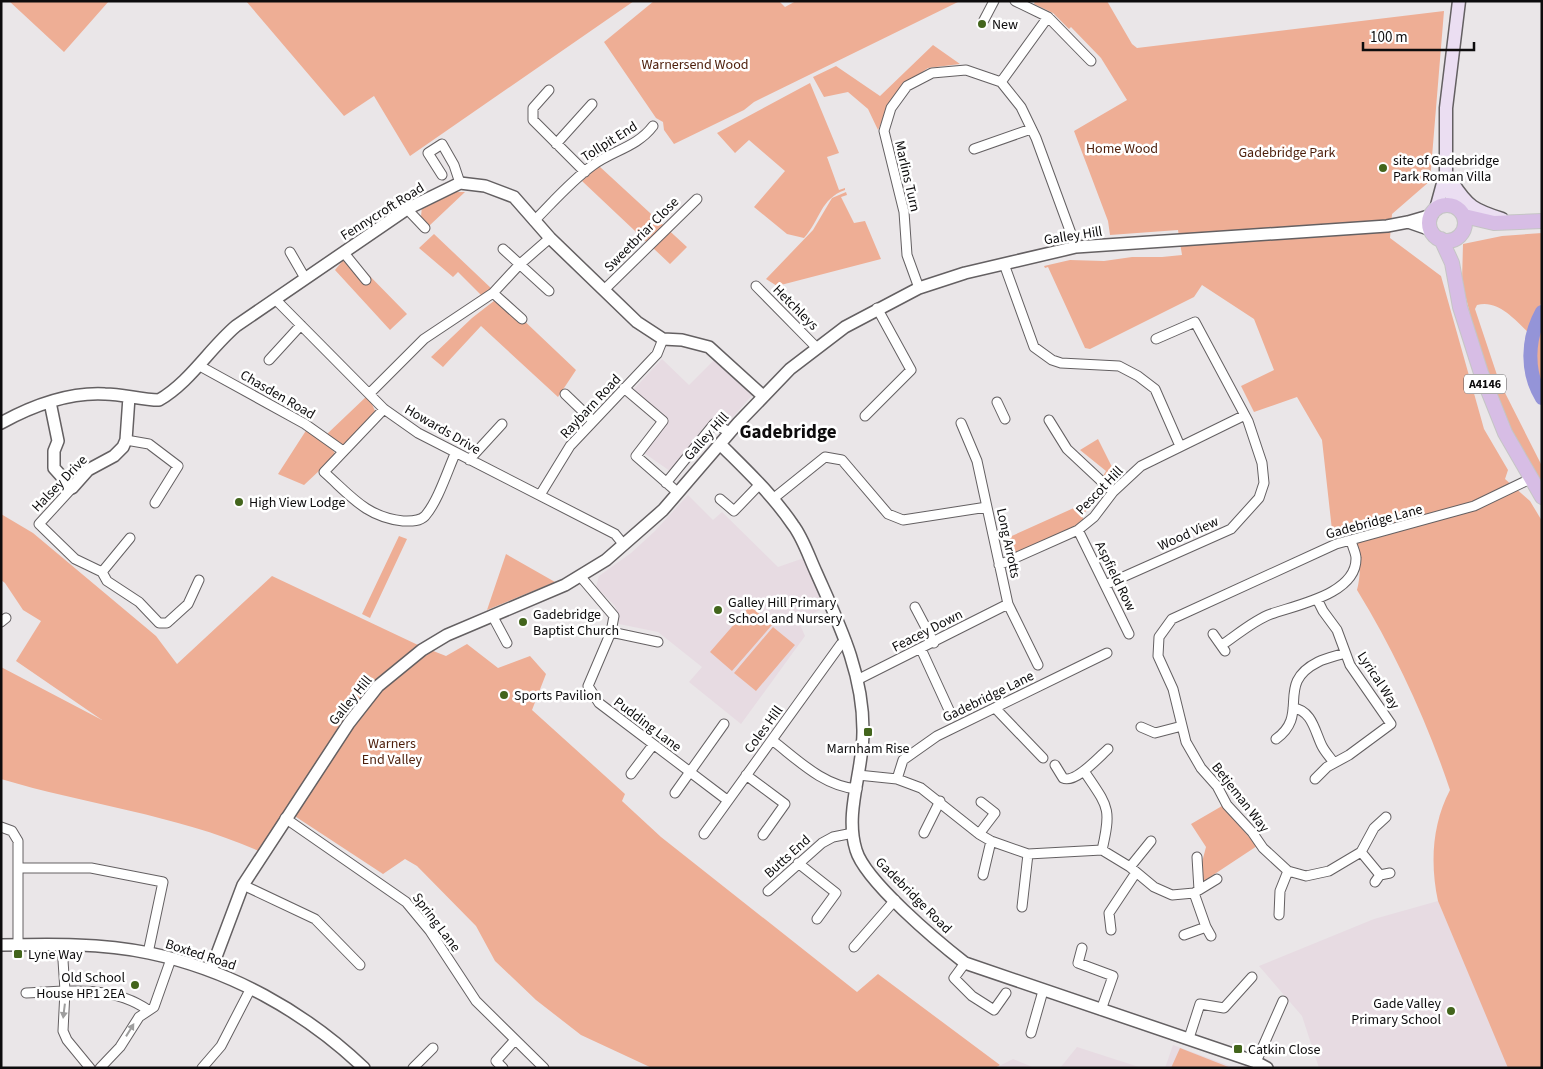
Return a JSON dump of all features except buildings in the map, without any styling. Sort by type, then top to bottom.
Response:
[{"type":"main road","points":[[1459,1],[1446,108],[1446,174],[1430,221],[1436,235],[1448,240],[1494,223]]},
{"type":"main road","points":[[1446,174],[1464,228],[1459,235]]},
{"type":"main road","points":[[1446,174],[1465,202],[1484,214],[1512,223]]},
{"type":"main road","points":[[1434,212],[1442,206],[1494,223],[1538,222]]},
{"type":"main road","name":"A4146","points":[[1436,235],[1452,263],[1460,307],[1480,373],[1505,432],[1530,479],[1542,497]]},
{"type":"main road","name":"A4146","points":[[1452,263],[1459,235]]},
{"type":"street","points":[[984,20],[994,1]]},
{"type":"street","points":[[1015,1],[1048,18],[1091,61]]},
{"type":"street","points":[[1048,18],[1001,82],[1021,107],[1044,159],[1076,247]]},
{"type":"street","name":"Marlins Turn","points":[[919,288],[907,255],[904,212],[884,132],[891,108],[907,86],[932,73],[966,70],[1001,82]]},
{"type":"street","points":[[549,90],[540,99],[532,114],[533,120],[584,172]]},
{"type":"street","points":[[556,144],[592,104]]},
{"type":"street","name":"Tollpit End","points":[[534,221],[584,172],[595,164],[643,139],[653,126]]},
{"type":"street","points":[[974,149],[1031,129]]},
{"type":"street","points":[[442,176],[428,153],[442,144],[454,164],[460,183],[485,186],[514,197],[550,238],[638,322],[663,339],[682,340],[709,347],[763,396]]},
{"type":"street","name":"Fennycroft Road","points":[[1,423],[21,412],[50,402],[104,393],[159,400],[183,383],[231,330],[407,209],[460,183]]},
{"type":"street","name":"Sweetbriar Close","points":[[605,289],[697,199]]},
{"type":"street","points":[[407,209],[426,228]]},
{"type":"street","name":"Galley Hill","points":[[211,970],[243,885],[265,853],[285,818],[349,723],[378,686],[422,650],[465,626],[531,600],[580,576],[624,545],[662,510],[676,491],[763,396],[816,347],[877,308],[919,288],[1004,264],[1076,247],[1387,226],[1408,222],[1434,212]]},
{"type":"street","name":"Galley Hill","points":[[1408,222],[1436,235]]},
{"type":"street","points":[[370,393],[424,339],[493,293],[550,238]]},
{"type":"street","points":[[504,250],[549,291]]},
{"type":"street","points":[[290,252],[305,278]]},
{"type":"street","points":[[344,253],[366,280]]},
{"type":"street","points":[[1004,264],[1034,347],[1052,360],[1119,366],[1138,376],[1155,389],[1180,446]]},
{"type":"street","name":"Hetchleys","points":[[756,286],[816,347]]},
{"type":"street","points":[[493,293],[522,319]]},
{"type":"street","name":"Howards Drive","points":[[275,300],[384,409],[418,433],[455,454],[529,492],[540,495],[614,534],[624,545]]},
{"type":"street","points":[[865,416],[911,370],[877,308]]},
{"type":"street","name":"Wood View","points":[[1105,585],[1231,529],[1259,498],[1264,482],[1262,464],[1248,421],[1243,416],[1196,322],[1156,339]]},
{"type":"street","points":[[269,360],[301,325]]},
{"type":"street","name":"Raybarn Road","points":[[540,495],[570,446],[592,420],[657,354],[663,339]]},
{"type":"street","name":"Chasden Road","points":[[198,365],[305,424],[343,451]]},
{"type":"street","points":[[624,388],[663,421],[636,456],[676,491]]},
{"type":"street","points":[[566,394],[592,420]]},
{"type":"street","points":[[129,397],[126,440],[149,444],[178,466],[155,503]]},
{"type":"street","points":[[50,402],[58,441],[54,468],[72,488]]},
{"type":"street","points":[[997,402],[1005,419]]},
{"type":"street","points":[[384,409],[324,472],[368,512],[390,519],[413,522],[424,517],[442,485],[455,454]]},
{"type":"street","name":"Pescot Hill","points":[[998,566],[1078,530],[1094,517],[1113,492],[1141,466],[1243,416]]},
{"type":"street","points":[[1049,420],[1073,456],[1113,492]]},
{"type":"street","name":"Long Arrotts","points":[[962,423],[977,461],[998,566],[1008,604],[1038,665]]},
{"type":"street","points":[[469,460],[502,424]]},
{"type":"street","points":[[666,483],[714,424],[730,432]]},
{"type":"street","name":"Halsey Drive","points":[[126,440],[123,447],[114,456],[88,470],[39,524],[75,559],[102,572],[107,580],[139,602],[159,623],[167,623],[188,604],[199,580]]},
{"type":"street","name":"Gadebridge Road","points":[[720,444],[774,498],[795,527],[846,641],[859,679],[864,731],[853,834],[856,851],[867,872],[939,943],[965,963],[1189,1038],[1256,1062],[1267,1068]]},
{"type":"street","points":[[774,498],[825,457],[842,460],[888,514],[903,520],[987,507]]},
{"type":"street","name":"Gadebridge Lane","points":[[1172,619],[1309,556],[1350,540],[1474,506],[1530,479]]},
{"type":"street","points":[[720,499],[734,511],[760,484]]},
{"type":"street","name":"Aspfield Row","points":[[1078,530],[1129,634]]},
{"type":"street","points":[[102,572],[130,538]]},
{"type":"street","points":[[1213,634],[1224,648],[1269,615],[1317,599],[1342,586],[1354,570],[1356,557],[1350,540]]},
{"type":"street","name":"Pudding Lane","points":[[580,576],[611,610],[614,616],[611,632],[588,686],[599,703],[727,800]]},
{"type":"street","name":"Lyrical Way","points":[[1317,599],[1323,612],[1337,630],[1350,665],[1391,724],[1350,755],[1334,763]]},
{"type":"street","name":"Feacey Down","points":[[859,679],[921,650],[1008,604]]},
{"type":"street","points":[[916,607],[934,643]]},
{"type":"street","points":[[492,615],[507,643]]},
{"type":"street","name":"Betjeman Way","points":[[1172,619],[1159,638],[1158,656],[1173,689],[1186,742],[1201,768],[1217,786],[1227,805],[1252,832],[1262,848],[1288,871]]},
{"type":"street","points":[[611,632],[658,642]]},
{"type":"street","name":"Coles Hill","points":[[704,834],[841,644],[846,641]]},
{"type":"street","points":[[921,650],[949,710]]},
{"type":"street","name":"Gadebridge Lane","points":[[897,779],[903,760],[938,736],[1107,652]]},
{"type":"street","points":[[1276,739],[1289,728],[1294,690],[1304,672],[1318,662],[1345,653]]},
{"type":"street","points":[[995,708],[1043,758]]},
{"type":"street","points":[[1293,708],[1306,714],[1318,732],[1322,746],[1334,763],[1315,779]]},
{"type":"street","points":[[675,793],[724,724]]},
{"type":"street","points":[[1141,727],[1155,733],[1182,726]]},
{"type":"street","points":[[772,740],[813,772],[831,782],[857,789]]},
{"type":"street","points":[[631,774],[652,745]]},
{"type":"street","points":[[1055,765],[1065,780],[1084,771],[1108,749]]},
{"type":"street","points":[[1084,771],[1107,805],[1108,827],[1102,850]]},
{"type":"street","points":[[746,774],[785,804],[763,835]]},
{"type":"street","points":[[858,775],[897,779],[921,788],[940,801],[979,834],[991,841],[1028,854],[1102,850],[1133,870],[1154,887],[1172,895],[1196,891],[1217,879]]},
{"type":"street","points":[[924,833],[940,801]]},
{"type":"street","points":[[979,834],[995,814],[981,802]]},
{"type":"street","points":[[1279,915],[1280,891],[1288,871],[1306,876],[1329,871],[1361,852],[1374,828],[1386,817]]},
{"type":"street","name":"Spring Lane","points":[[285,818],[406,902],[430,931],[476,1001],[514,1041],[544,1068]]},
{"type":"street","points":[[1,827],[12,831],[18,841],[18,944]]},
{"type":"street","name":"Butts End","points":[[768,891],[822,843],[833,837],[853,834]]},
{"type":"street","points":[[1111,930],[1109,913],[1151,840]]},
{"type":"street","points":[[983,875],[991,841]]},
{"type":"street","points":[[1361,852],[1382,877]]},
{"type":"street","points":[[1022,907],[1028,854]]},
{"type":"street","points":[[1197,857],[1196,891],[1206,927],[1211,936]]},
{"type":"street","points":[[798,863],[836,893],[817,919]]},
{"type":"street","points":[[19,868],[91,868],[163,882],[148,953]]},
{"type":"street","points":[[243,885],[315,919],[360,965]]},
{"type":"street","points":[[854,947],[896,900]]},
{"type":"street","points":[[1184,936],[1206,927]]},
{"type":"street","name":"Boxted Road","points":[[1,945],[91,946],[148,953],[211,970],[251,988],[299,1016],[341,1046],[364,1068]]},
{"type":"street","points":[[62,945],[65,991],[64,1031],[67,1040],[90,1068]]},
{"type":"street","points":[[1082,948],[1078,963],[1113,976],[1101,1010]]},
{"type":"street","points":[[100,1068],[120,1047],[139,1017],[158,1001],[171,959]]},
{"type":"street","points":[[965,963],[954,978],[956,982],[994,1010],[1006,993]]},
{"type":"street","points":[[1189,1038],[1200,1004],[1224,1008],[1252,977]]},
{"type":"street","points":[[202,1068],[221,1046],[251,988]]},
{"type":"street","points":[[26,993],[65,991],[113,994],[136,1002],[148,1010]]},
{"type":"street","points":[[1031,1033],[1044,991]]},
{"type":"street","points":[[1256,1062],[1283,1001]]},
{"type":"street","points":[[503,1068],[496,1061],[514,1041]]},
{"type":"street","points":[[413,1068],[433,1048]]},
{"type":"shaded area","points":[[717,357],[754,393],[719,433],[710,425],[670,471],[644,453],[668,421],[634,389],[662,359],[689,385]]},
{"type":"shaded area","name":"Galley Hill Primary School and Nursery","points":[[688,495],[713,520],[722,512],[778,567],[804,558],[825,608],[798,620],[805,636],[741,724],[689,682],[702,667],[658,632],[619,624],[619,617],[615,606],[596,587],[599,576],[631,553],[655,531]]},
{"type":"shaded area","points":[[1438,901],[1509,1068],[1319,1068],[1302,1016],[1259,966],[1374,919]]},
{"type":"shaded area","points":[[1173,1045],[1236,1068],[1165,1068]]},
{"type":"shaded area","points":[[1077,1047],[1142,1068],[1060,1068]]},
{"type":"shaded area","points":[[1013,1059],[1035,1068],[995,1068]]},
{"type":"green space","points":[[9,1],[109,1],[64,52]]},
{"type":"green space","points":[[246,1],[634,1],[410,156],[374,96],[344,116]]},
{"type":"green space","name":"Warnersend Wood","points":[[654,1],[779,1],[785,7],[796,1],[960,1],[754,102],[744,110],[674,144],[664,130],[663,122],[656,118],[604,42]]},
{"type":"green space","name":"Gadebridge Park","points":[[1035,1],[1107,1],[1132,44],[1137,48],[1444,11],[1430,181],[1392,214],[1390,238],[1441,276],[1484,429],[1508,470],[1505,479],[1530,501],[1542,521],[1542,1068],[1508,1068],[1438,901],[1434,873],[1434,844],[1439,816],[1450,790],[1431,738],[1409,687],[1357,590],[1360,566],[1355,542],[1368,535],[1362,520],[1333,539],[1322,440],[1297,397],[1254,412],[1241,386],[1274,370],[1254,319],[1202,285],[1194,297],[1090,349],[1085,348],[1048,267],[1045,268],[1044,266],[1070,260],[1104,261],[1132,257],[1182,255],[1178,230],[1110,235],[1108,221],[1074,131],[1127,100],[1101,58],[1071,27],[1069,29],[1053,13],[1034,4]]},
{"type":"green space","points":[[933,45],[960,64],[928,68],[902,86],[893,97],[878,130],[868,109],[848,92],[824,97],[813,77],[836,66],[880,96]]},
{"type":"green space","points":[[810,83],[839,153],[827,157],[839,190],[845,188],[845,190],[830,199],[804,238],[787,234],[754,207],[785,171],[749,140],[735,153],[717,133]]},
{"type":"green space","points":[[599,166],[687,247],[670,264],[582,181]]},
{"type":"green space","points":[[454,192],[465,192],[429,226],[421,217],[422,206]]},
{"type":"green space","points":[[846,192],[847,195],[841,197],[854,223],[865,221],[881,259],[777,286],[766,279],[813,230],[832,198]]},
{"type":"green space","points":[[1542,233],[1542,301],[1529,333],[1499,308],[1485,304],[1477,305],[1475,309],[1499,381],[1542,466],[1542,489],[1500,408],[1473,326],[1462,282],[1463,244],[1502,236]]},
{"type":"green space","points":[[434,234],[493,290],[483,297],[458,272],[453,277],[419,248]]},
{"type":"green space","points":[[350,252],[359,265],[407,314],[390,330],[335,270]]},
{"type":"green space","points":[[499,297],[576,370],[558,397],[481,326],[443,367],[431,357],[472,318]]},
{"type":"green space","points":[[1542,323],[1542,394],[1536,377],[1534,359],[1536,341]]},
{"type":"green space","points":[[368,395],[375,411],[343,447],[327,434]]},
{"type":"green space","points":[[307,429],[330,446],[336,455],[304,485],[278,474]]},
{"type":"green space","points":[[1098,439],[1115,473],[1108,481],[1103,476],[1106,471],[1080,450]]},
{"type":"green space","points":[[1096,498],[1097,500],[1082,515],[1084,521],[1068,532],[1014,557],[1005,539]]},
{"type":"green space","name":"Warners End Valley","points":[[1,514],[33,533],[156,636],[177,664],[272,576],[418,645],[446,656],[467,644],[498,668],[530,656],[546,674],[532,710],[625,794],[622,801],[661,837],[857,992],[878,974],[1000,1065],[995,1068],[652,1068],[581,1035],[536,1000],[495,961],[476,926],[417,866],[405,859],[383,874],[287,811],[261,852],[230,839],[165,819],[1,779],[1,667],[102,720],[16,661],[41,621],[23,610],[1,580]]},
{"type":"green space","points":[[399,536],[407,539],[370,618],[362,614]]},
{"type":"green space","points":[[506,554],[555,582],[487,610]]},
{"type":"green space","points":[[750,606],[772,625],[732,671],[710,652]]},
{"type":"green space","points":[[773,627],[795,645],[756,691],[734,673]]},
{"type":"green space","points":[[1222,806],[1257,846],[1201,883],[1200,870],[1206,847],[1191,824]]},
{"type":"green space","points":[[1180,1048],[1231,1068],[1171,1068]]},
{"type":"waterway","points":[[1542,312],[1533,333],[1530,355],[1533,377],[1542,398]]},
{"type":"place","name":"New","points":[[982,24]]},
{"type":"place","name":"site of Gadebridge Park Roman Villa","points":[[1383,168]]},
{"type":"place","name":"High View Lodge","points":[[239,502]]},
{"type":"place","name":"Galley Hill Primary School and Nursery","points":[[718,610]]},
{"type":"place","name":"Gadebridge Baptist Church","points":[[523,622]]},
{"type":"place","name":"Sports Pavilion","points":[[504,695]]},
{"type":"place","name":"Marnham Rise","points":[[868,732]]},
{"type":"place","name":"Lyne Way","points":[[18,954]]},
{"type":"place","name":"Old School House HP1 2EA","points":[[135,985]]},
{"type":"place","name":"Gade Valley Primary School","points":[[1451,1011]]},
{"type":"place","name":"Catkin Close","points":[[1238,1049]]},
{"type":"district","name":"Gadebridge","points":[[788,431]]},
{"type":"park label","name":"Home Wood","points":[[1122,148]]}]
